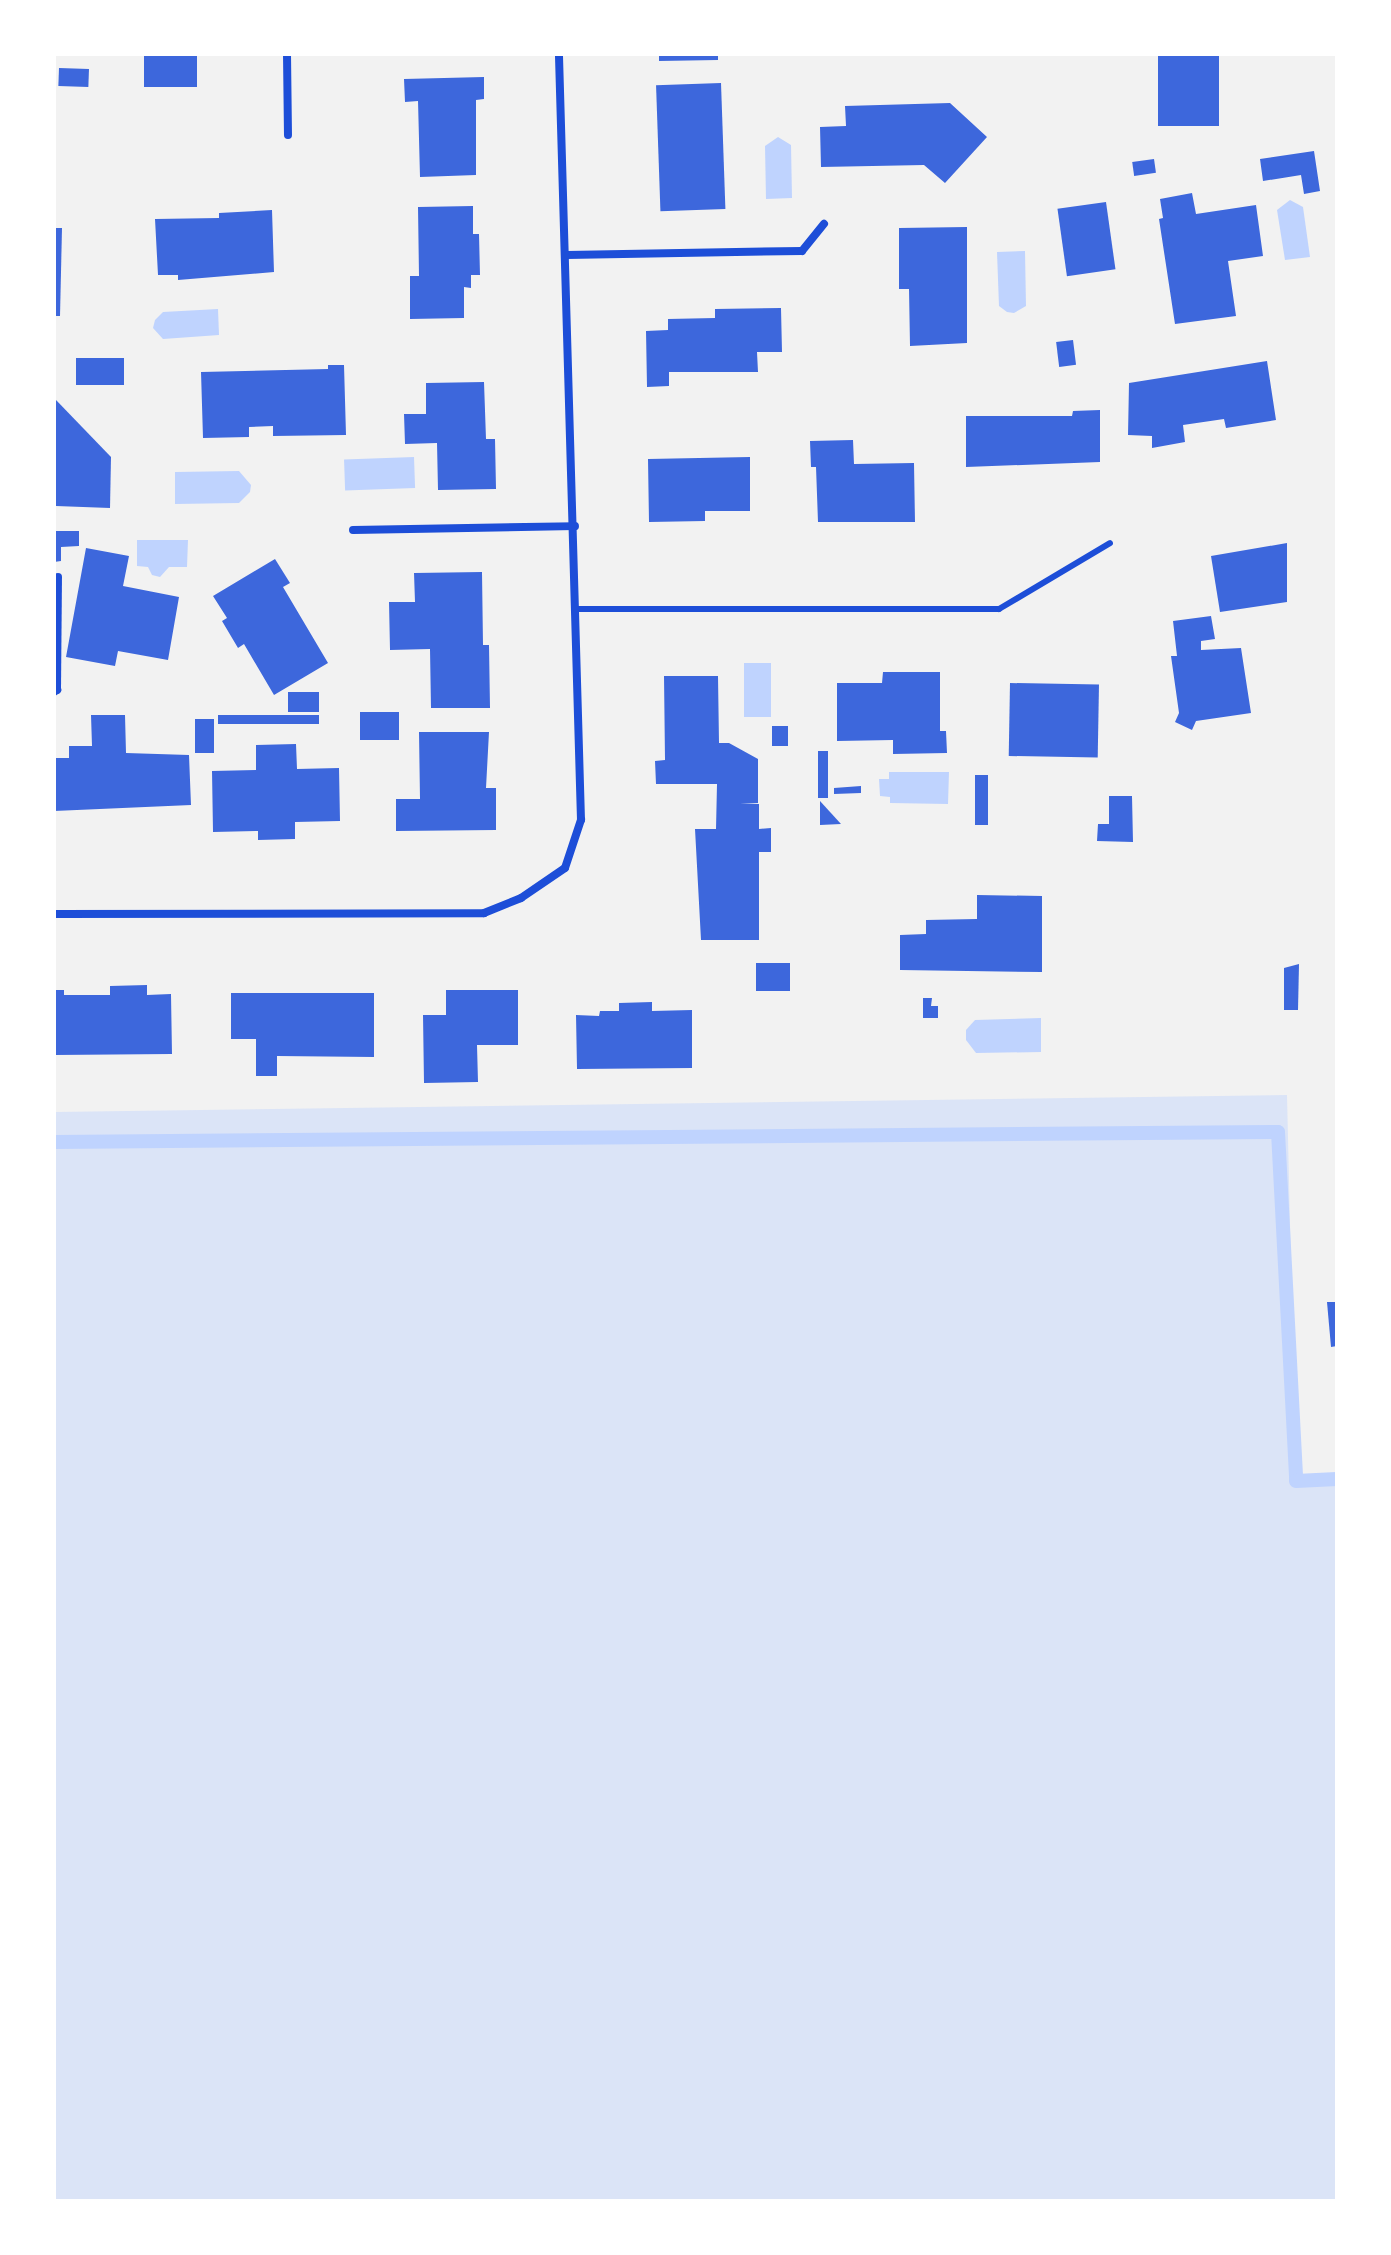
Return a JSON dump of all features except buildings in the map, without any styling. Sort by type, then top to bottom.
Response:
[{"type":"street","points":[[287,54],[288,135]]},
{"type":"street","points":[[54,914],[484,913],[521,898],[565,868],[581,820],[575,526],[559,54]]},
{"type":"street","points":[[567,255],[802,251],[824,224]]},
{"type":"street","points":[[353,530],[575,526]]},
{"type":"street","points":[[54,692],[57,690],[58,577]]},
{"type":"lane","points":[[577,609],[999,609],[1110,543]]},
{"type":"shaded area","points":[[1287,1095],[1296,1480],[1337,1479],[1337,2201],[54,2201],[54,1112]]},
{"type":"water","points":[[778,137],[791,145],[792,198],[766,199],[765,146]]},
{"type":"water","points":[[1290,200],[1303,207],[1310,257],[1285,260],[1277,210]]},
{"type":"water","points":[[1025,251],[1026,306],[1014,313],[1007,312],[999,306],[997,252]]},
{"type":"water","points":[[218,309],[219,335],[163,339],[153,328],[155,320],[163,312]]},
{"type":"water","points":[[414,457],[415,488],[345,490],[344,459]]},
{"type":"water","points":[[239,471],[251,485],[250,492],[239,503],[175,504],[175,472]]},
{"type":"water","points":[[137,540],[188,540],[187,567],[169,567],[160,577],[152,575],[148,567],[137,566]]},
{"type":"water","points":[[744,663],[771,663],[771,717],[744,717]]},
{"type":"water","points":[[889,772],[949,772],[948,804],[890,803],[890,797],[880,796],[879,779],[889,779]]},
{"type":"water","points":[[1041,1018],[1041,1052],[976,1053],[966,1040],[966,1030],[975,1020]]},
{"type":"waterway","points":[[54,1142],[1278,1132],[1296,1481],[1337,1479]]}]
